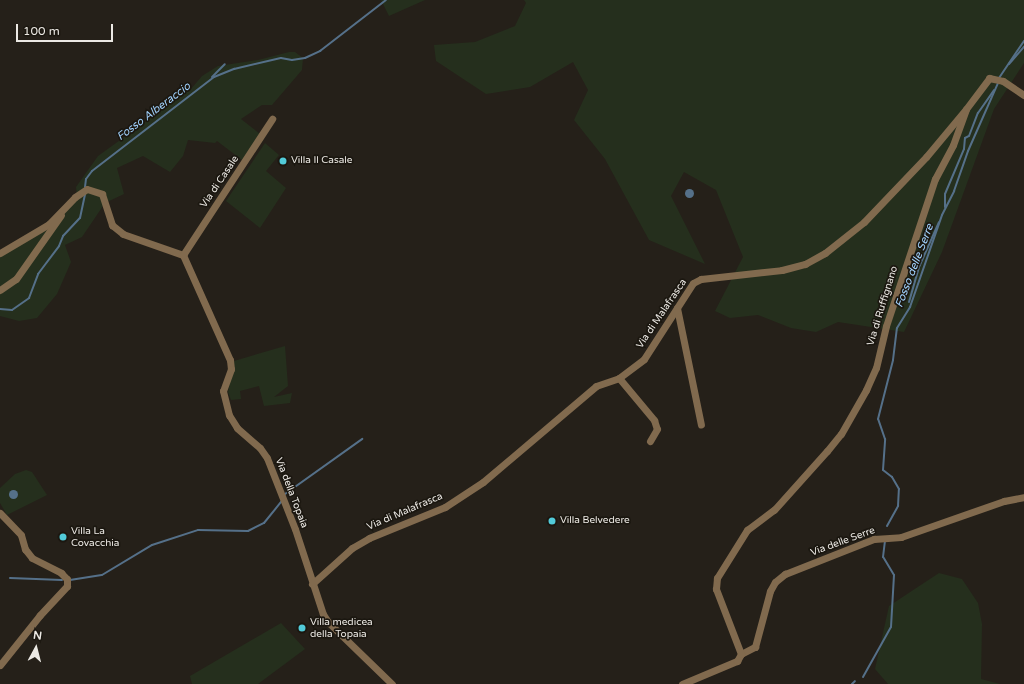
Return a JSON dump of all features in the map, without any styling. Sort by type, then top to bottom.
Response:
[{"type":"street","name":"Via di Ruffignano","points":[[741,654],[716,589],[717,578],[747,530],[774,510],[841,434],[866,390],[876,368],[886,326],[935,179],[953,145],[966,109],[987,81],[999,80],[1024,95]]},
{"type":"street","name":"Via di Malafrasca","points":[[312,584],[352,548],[369,538],[444,507],[482,482],[596,386],[619,378],[644,359],[692,283],[701,280],[782,270],[804,264],[825,253],[864,222],[926,157],[966,109]]},
{"type":"street","name":"Via di Casale","points":[[183,255],[272,119]]},
{"type":"street","points":[[0,253],[44,227],[87,189],[98,191],[112,225],[123,234],[183,255]]},
{"type":"street","points":[[0,290],[16,279],[66,206]]},
{"type":"street","name":"Via della Topaia","points":[[183,255],[230,360],[231,369],[223,391],[229,415],[237,428],[260,448],[267,458],[295,529],[312,584],[328,622],[392,684]]},
{"type":"street","points":[[677,308],[701,425]]},
{"type":"street","points":[[619,378],[654,420],[657,429],[650,441]]},
{"type":"street","name":"Via delle Serre","points":[[741,654],[755,647],[770,591],[775,582],[785,574],[874,539],[901,537],[1004,501],[1024,498]]},
{"type":"street","points":[[0,513],[21,535],[24,549],[32,558],[61,573],[67,579],[67,586],[40,614],[0,665]]},
{"type":"street","points":[[682,684],[699,681],[737,661],[741,654]]},
{"type":"green space","points":[[381,0],[425,0],[389,16]]},
{"type":"green space","points":[[524,0],[1024,0],[1024,63],[994,109],[942,252],[904,332],[838,322],[816,332],[791,328],[758,315],[730,318],[715,311],[743,257],[716,190],[684,172],[671,196],[705,264],[649,240],[605,159],[574,120],[588,90],[573,62],[530,87],[486,94],[436,61],[434,45],[475,42],[515,26],[526,3]]},
{"type":"green space","points":[[289,52],[295,52],[303,58],[302,70],[272,105],[262,105],[241,119],[260,134],[242,160],[217,141],[215,143],[188,140],[183,156],[170,172],[143,156],[117,168],[124,194],[105,203],[82,237],[65,245],[71,262],[57,294],[37,318],[19,321],[0,316],[0,253],[30,236],[77,197],[76,187],[98,156],[191,89],[202,76],[218,66],[258,60]]},
{"type":"green space","points":[[265,143],[279,155],[266,171],[286,188],[260,228],[226,201]]},
{"type":"green space","points":[[285,346],[288,386],[274,397],[292,393],[290,403],[264,406],[259,386],[240,391],[241,399],[231,400],[228,392],[234,361]]},
{"type":"green space","points":[[26,470],[32,472],[47,495],[7,515],[0,503],[0,488],[15,474]]},
{"type":"green space","points":[[939,573],[962,579],[978,603],[982,624],[981,679],[1000,684],[888,684],[875,669],[889,606]]},
{"type":"green space","points":[[281,623],[305,649],[258,684],[192,684],[190,676]]},
{"type":"water","points":[[689,188],[694,193],[689,198],[684,193]]},
{"type":"water","points":[[11,490],[15,490],[17,494],[15,498],[11,498],[9,496],[9,492]]},
{"type":"waterway","name":"Fosso Alberaccio","points":[[85,187],[86,179],[92,171],[214,77],[234,69],[281,58],[292,60],[305,58],[320,51],[386,0]]},
{"type":"waterway","name":"Fosso delle Serre","points":[[999,78],[1024,41]]},
{"type":"waterway","name":"Fosso delle Serre","points":[[1009,64],[1024,47]]},
{"type":"waterway","points":[[212,77],[225,64]]},
{"type":"waterway","name":"Fosso delle Serre","points":[[887,526],[898,506],[899,489],[892,477],[883,470],[885,439],[878,419],[893,360],[897,328],[910,307],[942,215],[954,191],[968,151],[998,83]]},
{"type":"waterway","points":[[945,207],[945,194],[964,149],[965,138],[969,136],[978,113],[994,90]]},
{"type":"waterway","name":"Fosso Alberaccio","points":[[0,309],[12,310],[29,298],[38,274],[59,246],[63,236],[80,218],[85,194]]},
{"type":"waterway","points":[[909,302],[919,267],[939,222]]},
{"type":"waterway","points":[[285,494],[362,439]]},
{"type":"waterway","points":[[70,580],[102,575],[152,545],[198,530],[248,531],[264,523],[282,501]]},
{"type":"waterway","name":"Fosso delle Serre","points":[[863,677],[891,627],[894,575],[883,557],[885,540]]},
{"type":"waterway","points":[[10,578],[62,580]]},
{"type":"waterway","name":"Fosso delle Serre","points":[[852,684],[855,681]]},
{"type":"place","name":"Villa Il Casale","points":[[283,161]]},
{"type":"place","name":"Villa Belvedere","points":[[552,521]]},
{"type":"place","name":"Villa La Covacchia","points":[[63,537]]},
{"type":"place","name":"Villa medicea della Topaia","points":[[302,628]]}]
